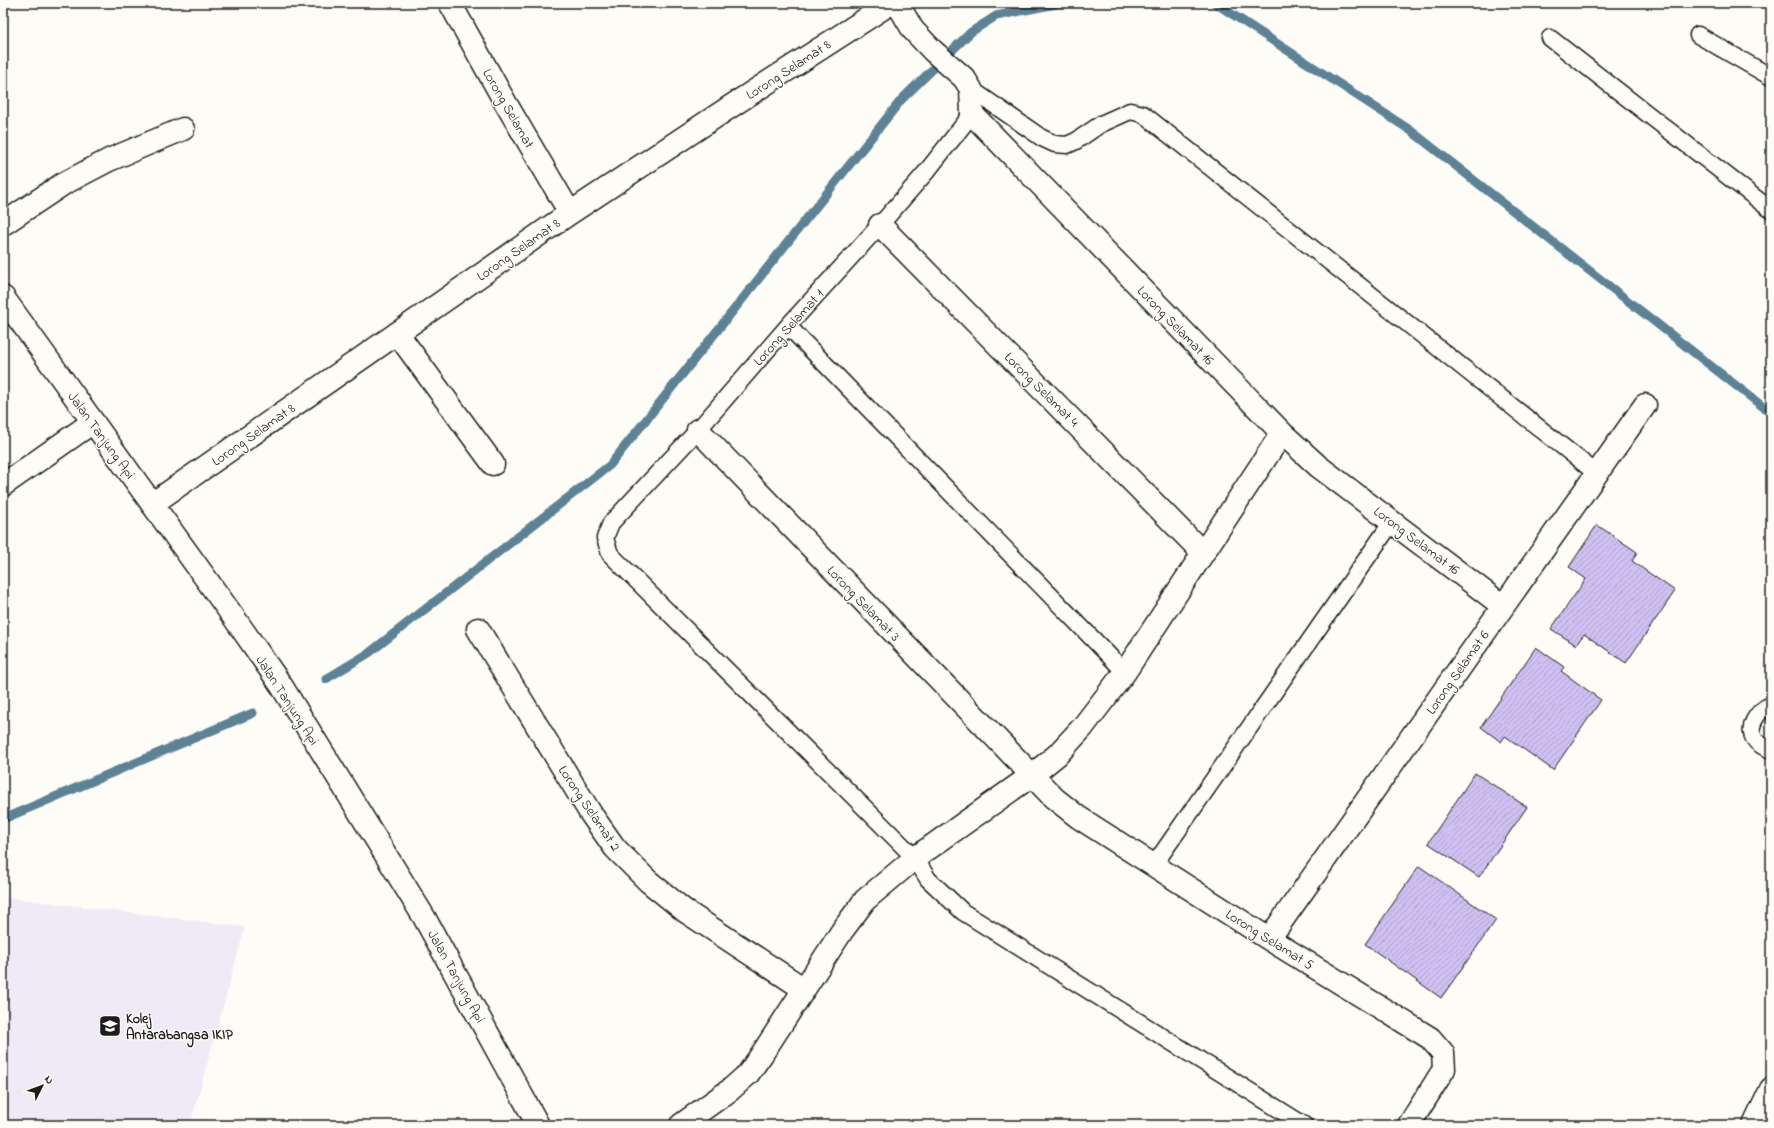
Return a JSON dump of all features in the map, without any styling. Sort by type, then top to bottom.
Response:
[{"type":"street","name":"Lorong Selamat","points":[[450,3],[505,102],[570,213]]},
{"type":"street","name":"Lorong Selamat 8","points":[[152,504],[570,213],[739,101],[891,3]]},
{"type":"street","points":[[897,3],[913,30],[933,51],[964,78],[971,89],[972,114]]},
{"type":"street","name":"Lorong Selamat 16","points":[[972,114],[1282,433],[1318,466],[1504,606]]},
{"type":"street","points":[[3,224],[63,184],[109,160],[183,130]]},
{"type":"street","name":"Lorong Selamat 4","points":[[880,225],[1203,553]]},
{"type":"street","name":"Jalan Tanjung Api","points":[[3,297],[235,619],[272,673],[370,827],[424,917],[538,1125]]},
{"type":"street","points":[[397,333],[493,464]]},
{"type":"street","name":"Lorong Selamat 6","points":[[1269,939],[1645,405]]},
{"type":"street","points":[[3,485],[93,422]]},
{"type":"street","name":"Lorong Selamat 3","points":[[698,430],[1031,776]]},
{"type":"street","points":[[681,1125],[730,1090],[748,1074],[842,931],[865,900],[914,858],[1031,776],[1057,755],[1082,728],[1125,672],[1282,433]]},
{"type":"street","name":"Lorong Selamat 2","points":[[478,629],[590,814],[615,848],[648,880],[685,911],[804,989]]},
{"type":"street","name":"Lorong Selamat 5","points":[[1031,776],[1054,798],[1078,817],[1269,939],[1430,1038],[1443,1053],[1444,1069],[1409,1125]]},
{"type":"street","points":[[1754,1125],[1771,1089]]},
{"type":"lane","points":[[1698,35],[1771,77]]},
{"type":"lane","points":[[1550,38],[1771,210]]},
{"type":"lane","points":[[971,89],[1042,138],[1055,144],[1067,145],[1076,141],[1101,124],[1130,111],[1143,114],[1596,473]]},
{"type":"lane","name":"Lorong Selamat 1","points":[[914,858],[610,554],[605,538],[611,523],[698,430],[788,326],[880,225],[927,171],[972,114]]},
{"type":"lane","points":[[788,326],[1125,672]]},
{"type":"lane","points":[[1154,865],[1392,522]]},
{"type":"lane","points":[[1771,705],[1762,709],[1757,714],[1752,727],[1753,735],[1757,742],[1771,750]]},
{"type":"lane","points":[[914,858],[928,879],[963,912],[1304,1125]]},
{"type":"shaded area","name":"Kolej Antarabangsa IKIP","points":[[3,897],[245,927],[190,1125],[3,1125]]},
{"type":"building","points":[[1597,525],[1637,552],[1632,561],[1675,591],[1626,663],[1584,634],[1576,645],[1551,629],[1586,579],[1569,567]]},
{"type":"building","points":[[1536,647],[1564,667],[1561,671],[1601,700],[1553,770],[1505,736],[1501,742],[1481,727]]},
{"type":"building","points":[[1475,773],[1527,807],[1479,877],[1428,843]]},
{"type":"building","points":[[1419,866],[1496,920],[1441,998],[1365,944]]},
{"type":"waterway","points":[[326,679],[369,653],[610,465],[902,99],[971,32],[996,16],[1061,3]]},
{"type":"waterway","points":[[1215,3],[1410,130],[1771,413]]},
{"type":"waterway","points":[[3,819],[253,713]]},
{"type":"place","name":"Kolej Antarabangsa IKIP","points":[[110,1026]]}]
